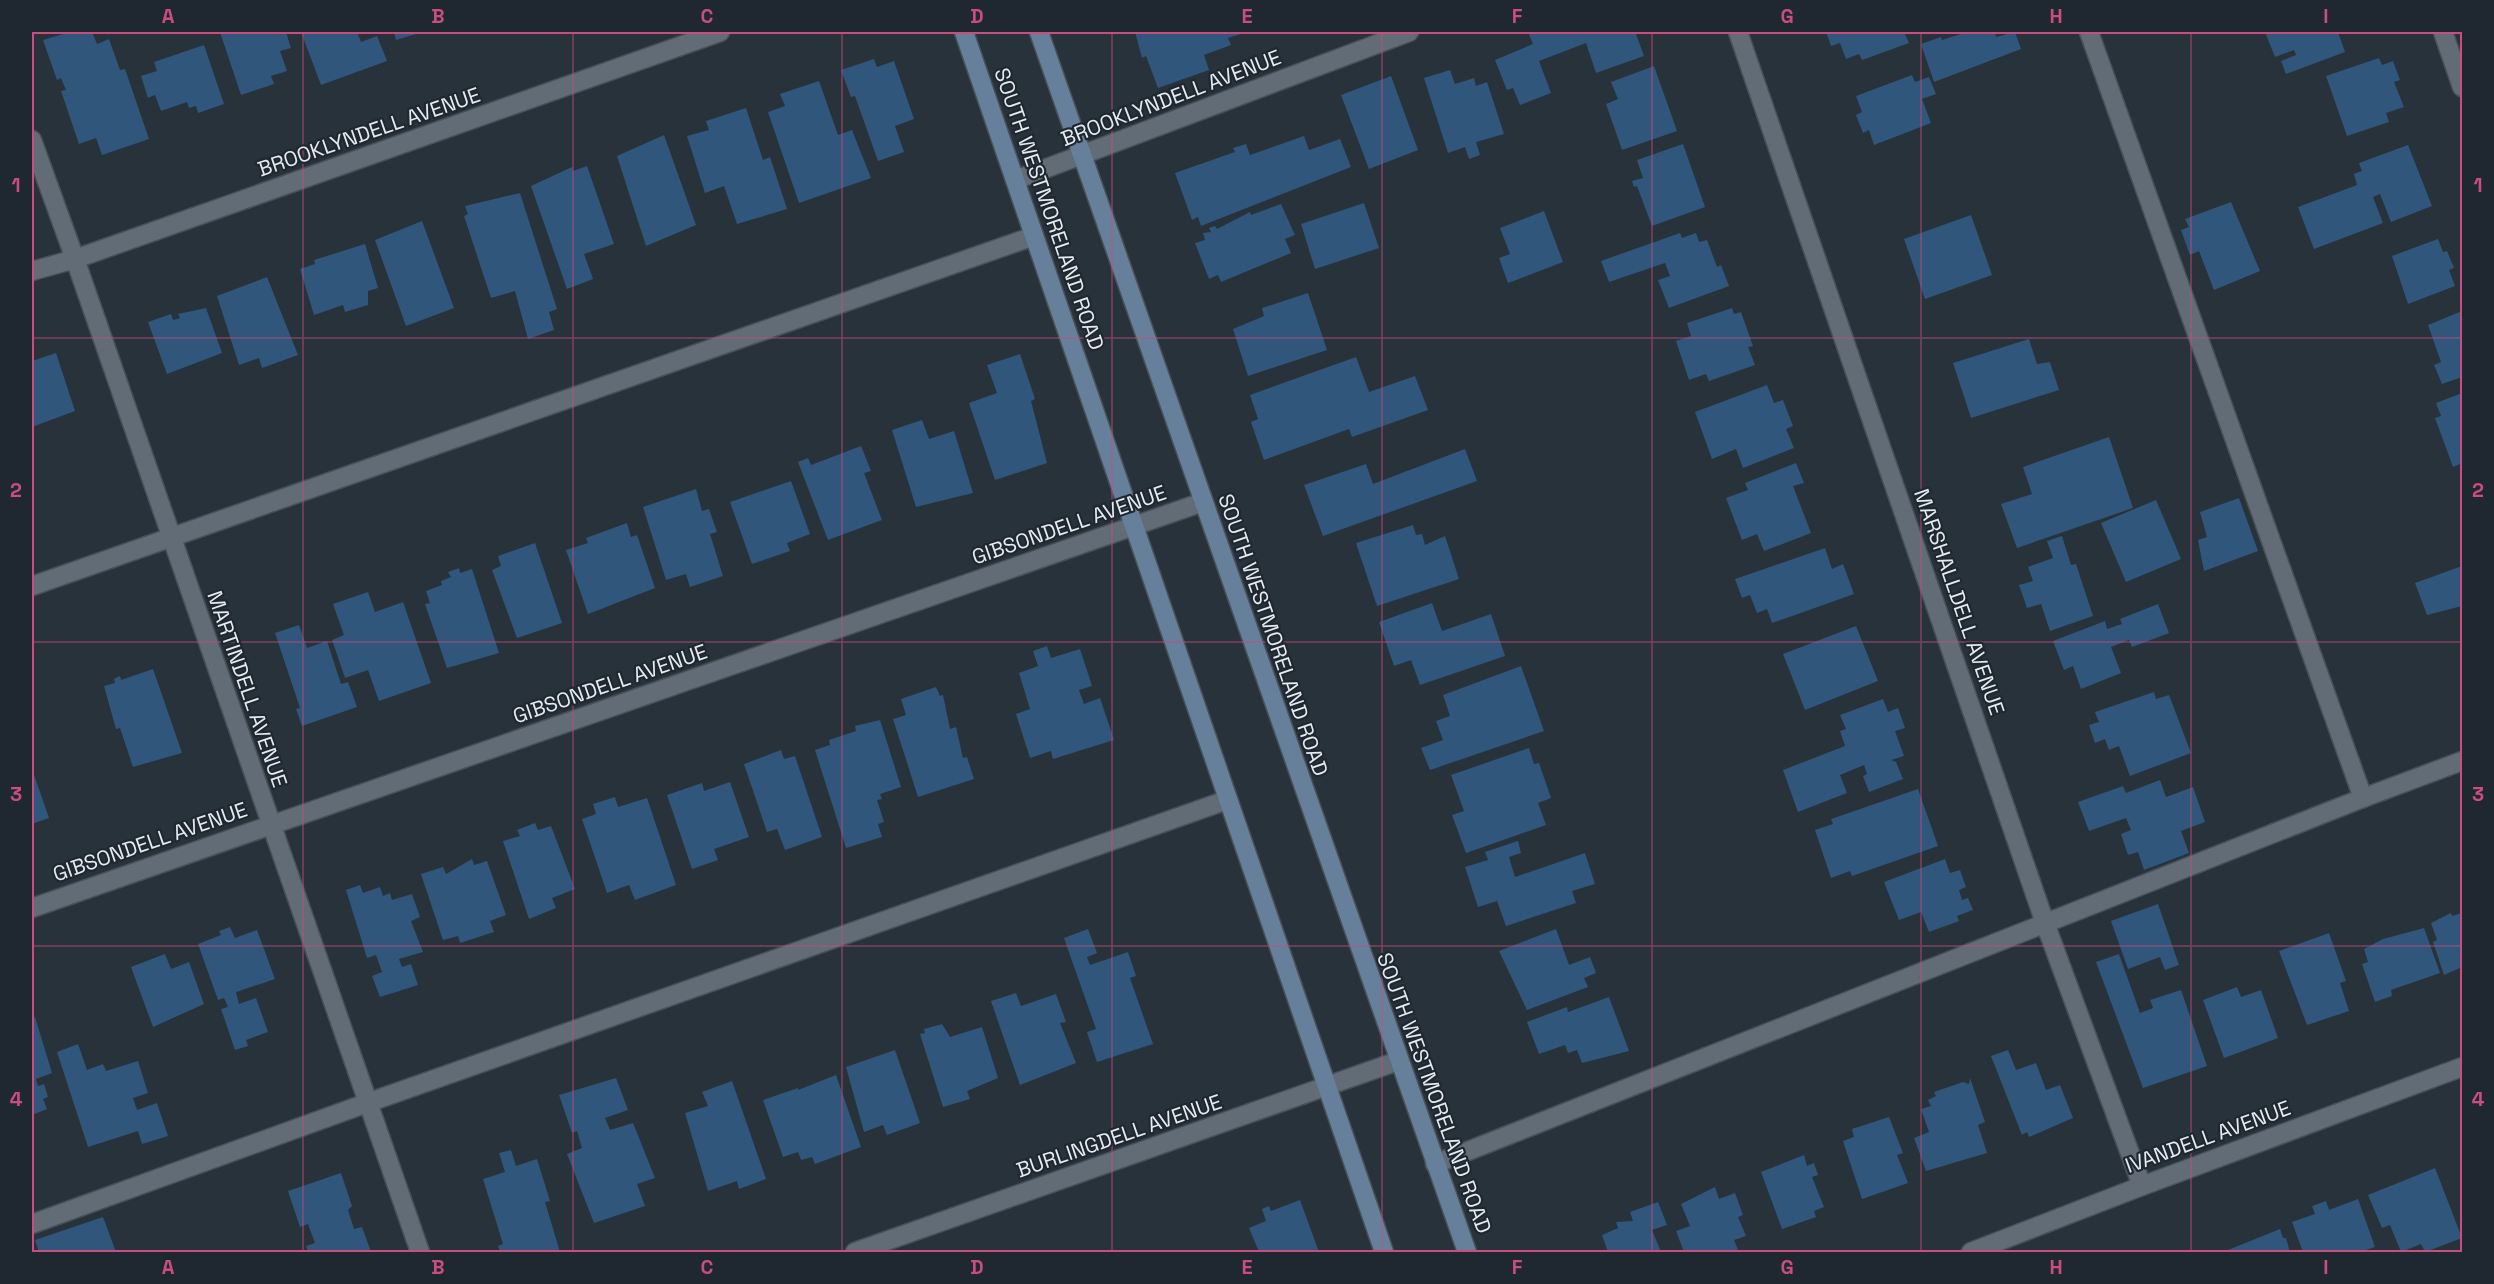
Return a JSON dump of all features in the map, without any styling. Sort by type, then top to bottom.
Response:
[{"type":"main road","name":"SOUTH WESTMORELAND ROAD","points":[[964,32],[1384,1252]]},
{"type":"main road","name":"SOUTH WESTMORELAND ROAD","points":[[1039,32],[1398,1061],[1467,1252]]},
{"type":"street","name":"BROOKLYNDELL AVENUE","points":[[32,271],[75,259],[720,32]]},
{"type":"street","name":"BROOKLYNDELL AVENUE","points":[[1015,180],[1409,32]]},
{"type":"street","name":"MARSHALLDELL AVENUE","points":[[1738,32],[2046,923],[2142,1186]]},
{"type":"street","points":[[2089,32],[2363,798]]},
{"type":"street","points":[[2443,32],[2463,87]]},
{"type":"street","name":"MARTINDELL AVENUE","points":[[32,140],[420,1252]]},
{"type":"street","points":[[32,586],[1034,236]]},
{"type":"street","name":"GIBSONDELL AVENUE","points":[[32,908],[1203,502]]},
{"type":"street","points":[[1435,1164],[2363,798],[2463,761]]},
{"type":"street","points":[[32,1224],[367,1102],[1227,800]]},
{"type":"street","name":"BURLINGDELL AVENUE","points":[[855,1252],[1398,1061]]},
{"type":"street","name":"IVANDELL AVENUE","points":[[1971,1252],[2463,1067]]},
{"type":"building","points":[[70,32],[92,32],[97,44],[109,39],[120,70],[125,69],[149,139],[102,155],[96,138],[79,144],[61,91],[66,90],[61,78],[57,80],[43,40]]},
{"type":"building","points":[[220,32],[286,32],[291,48],[280,51],[287,71],[271,76],[274,84],[241,95]]},
{"type":"building","points":[[301,32],[357,32],[361,42],[377,36],[387,61],[321,85]]},
{"type":"building","points":[[394,32],[423,32],[396,40]]},
{"type":"building","points":[[1135,32],[1247,32],[1228,38],[1231,45],[1204,55],[1209,70],[1158,88],[1146,56],[1142,58]]},
{"type":"building","points":[[1528,32],[1642,32],[1636,34],[1644,56],[1596,73],[1586,43],[1539,61],[1551,93],[1520,105],[1513,88],[1507,90],[1495,60],[1533,44]]},
{"type":"building","points":[[1826,32],[1904,32],[1909,43],[1862,60],[1859,54],[1846,59],[1840,43],[1831,46]]},
{"type":"building","points":[[1967,32],[1995,32],[1996,37],[2015,32],[2021,49],[1934,82],[1921,44]]},
{"type":"building","points":[[2265,32],[2338,32],[2345,52],[2286,74],[2281,61],[2296,55],[2294,50],[2275,57]]},
{"type":"building","points":[[204,45],[224,104],[198,113],[196,106],[189,108],[187,102],[161,111],[155,95],[148,98],[141,76],[157,71],[154,62]]},
{"type":"building","points":[[2379,58],[2382,65],[2393,61],[2400,80],[2394,82],[2404,107],[2386,113],[2389,122],[2347,136],[2326,76]]},
{"type":"building","points":[[874,59],[877,67],[894,61],[914,119],[895,126],[904,152],[878,161],[855,96],[851,97],[841,70]]},
{"type":"building","points":[[1654,66],[1677,131],[1622,150],[1606,104],[1618,99],[1611,82]]},
{"type":"building","points":[[1450,70],[1455,84],[1474,78],[1476,86],[1487,82],[1504,134],[1476,142],[1480,155],[1469,159],[1465,147],[1448,153],[1424,78]]},
{"type":"building","points":[[1912,75],[1915,82],[1929,77],[1936,94],[1922,99],[1931,123],[1874,145],[1869,130],[1863,133],[1856,115],[1862,112],[1856,96]]},
{"type":"building","points":[[1391,76],[1418,150],[1369,169],[1341,95]]},
{"type":"building","points":[[819,81],[838,135],[852,130],[871,178],[799,203],[768,112],[785,106],[780,94]]},
{"type":"building","points":[[746,108],[763,160],[770,157],[787,209],[737,224],[724,186],[705,193],[687,136],[709,130],[706,121]]},
{"type":"building","points":[[664,135],[696,225],[646,246],[617,156]]},
{"type":"building","points":[[1304,136],[1309,150],[1340,139],[1351,167],[1201,226],[1198,217],[1192,220],[1175,173],[1235,152],[1233,148],[1246,144],[1250,155]]},
{"type":"building","points":[[1683,144],[1705,207],[1652,226],[1637,186],[1634,187],[1632,181],[1643,178],[1637,160]]},
{"type":"building","points":[[2408,145],[2432,206],[2391,222],[2380,194],[2373,197],[2383,223],[2314,249],[2298,207],[2357,185],[2354,174],[2362,171],[2359,163]]},
{"type":"building","points":[[587,166],[614,244],[584,254],[593,279],[567,289],[531,186],[572,167],[573,171]]},
{"type":"building","points":[[520,193],[557,309],[549,312],[554,330],[528,339],[515,291],[491,298],[464,216],[468,214],[465,206]]},
{"type":"building","points":[[2231,202],[2260,271],[2214,290],[2199,251],[2190,255],[2181,230],[2189,227],[2185,219]]},
{"type":"building","points":[[1364,203],[1379,248],[1315,269],[1301,224]]},
{"type":"building","points":[[1281,204],[1295,235],[1285,239],[1291,253],[1221,282],[1218,275],[1209,279],[1195,243],[1205,240],[1203,233],[1211,232],[1209,228],[1215,226],[1217,229],[1250,212],[1251,215]]},
{"type":"building","points":[[1544,211],[1563,262],[1508,283],[1499,258],[1510,254],[1500,228]]},
{"type":"building","points":[[1971,215],[1992,275],[1925,299],[1904,239]]},
{"type":"building","points":[[422,221],[454,308],[406,326],[375,240]]},
{"type":"building","points":[[1680,233],[1682,238],[1696,233],[1699,242],[1707,240],[1717,267],[1721,265],[1729,286],[1669,308],[1658,280],[1670,276],[1665,263],[1609,282],[1601,261]]},
{"type":"building","points":[[2438,239],[2443,252],[2447,251],[2454,268],[2449,270],[2455,286],[2408,304],[2392,256]]},
{"type":"building","points":[[365,244],[378,288],[368,291],[368,305],[345,312],[343,305],[314,315],[300,269],[315,264],[314,260]]},
{"type":"building","points":[[267,277],[298,355],[262,368],[259,358],[239,365],[217,296]]},
{"type":"building","points":[[1308,293],[1327,350],[1248,376],[1233,329],[1264,316],[1262,308]]},
{"type":"building","points":[[206,308],[222,353],[167,374],[148,322],[171,314],[173,320],[180,318],[178,314]]},
{"type":"building","points":[[1732,308],[1734,314],[1741,312],[1753,346],[1748,347],[1755,365],[1709,381],[1706,374],[1689,380],[1676,341],[1691,336],[1687,323]]},
{"type":"building","points":[[2462,311],[2462,377],[2442,384],[2434,365],[2441,362],[2428,325]]},
{"type":"building","points":[[2029,339],[2037,364],[2050,362],[2059,390],[1971,418],[1953,363]]},
{"type":"building","points":[[56,353],[75,411],[32,427],[32,361]]},
{"type":"building","points":[[1020,354],[1035,399],[1031,401],[1047,463],[995,480],[969,403],[997,393],[987,365]]},
{"type":"building","points":[[1356,357],[1369,392],[1415,376],[1428,410],[1352,437],[1349,429],[1264,460],[1251,422],[1258,419],[1250,395]]},
{"type":"building","points":[[1767,385],[1774,403],[1783,400],[1793,426],[1786,429],[1794,448],[1743,468],[1736,449],[1712,459],[1695,412]]},
{"type":"building","points":[[2462,393],[2462,463],[2453,467],[2435,418],[2441,416],[2436,403]]},
{"type":"building","points":[[922,420],[929,439],[954,431],[973,493],[916,507],[892,430]]},
{"type":"building","points":[[2109,437],[2133,508],[2017,548],[2001,504],[2032,494],[2023,467]]},
{"type":"building","points":[[861,446],[871,471],[864,473],[882,520],[828,540],[798,462],[808,458],[811,465]]},
{"type":"building","points":[[1465,449],[1477,481],[1323,536],[1304,485],[1366,464],[1373,484]]},
{"type":"building","points":[[1796,463],[1804,483],[1793,486],[1811,533],[1764,551],[1757,534],[1742,540],[1726,498],[1748,490],[1745,483]]},
{"type":"building","points":[[791,481],[810,534],[787,543],[790,551],[752,564],[730,502]]},
{"type":"building","points":[[696,489],[702,511],[709,509],[717,532],[710,534],[723,576],[690,587],[686,574],[666,580],[643,507]]},
{"type":"building","points":[[2239,498],[2258,551],[2204,571],[2198,540],[2207,537],[2200,512]]},
{"type":"building","points":[[2156,500],[2181,559],[2126,582],[2101,523]]},
{"type":"building","points":[[627,523],[631,537],[637,535],[655,588],[588,614],[566,550],[588,543],[586,538]]},
{"type":"building","points":[[1413,525],[1416,535],[1422,534],[1425,545],[1445,536],[1459,579],[1377,606],[1356,543]]},
{"type":"building","points":[[2062,536],[2071,565],[2076,564],[2093,616],[2050,631],[2041,604],[2027,608],[2019,585],[2033,581],[2028,567],[2053,558],[2047,541]]},
{"type":"building","points":[[535,543],[562,623],[517,638],[492,570],[501,566],[498,556]]},
{"type":"building","points":[[1825,548],[1832,569],[1843,564],[1854,594],[1772,623],[1767,609],[1757,613],[1750,595],[1742,598],[1735,579]]},
{"type":"building","points":[[2462,566],[2462,606],[2427,615],[2415,583]]},
{"type":"building","points":[[459,568],[460,573],[472,569],[499,653],[447,668],[425,604],[430,603],[426,591],[442,585],[441,581],[451,577],[448,572]]},
{"type":"building","points":[[368,592],[375,612],[403,602],[431,683],[379,701],[368,670],[345,678],[332,640],[344,635],[333,604]]},
{"type":"building","points":[[1432,603],[1442,631],[1491,614],[1505,656],[1420,685],[1411,660],[1394,666],[1379,622]]},
{"type":"building","points":[[2158,604],[2169,633],[2132,647],[2129,640],[2111,647],[2121,673],[2081,689],[2073,666],[2064,670],[2053,641],[2105,621],[2107,629],[2122,624],[2120,619]]},
{"type":"building","points":[[299,625],[307,648],[327,641],[341,684],[348,682],[357,707],[302,726],[296,709],[300,708],[275,633]]},
{"type":"building","points":[[1856,626],[1878,681],[1805,710],[1783,654]]},
{"type":"building","points":[[1047,646],[1051,658],[1080,649],[1092,686],[1079,690],[1084,704],[1100,698],[1114,740],[1053,759],[1051,751],[1030,758],[1016,714],[1030,709],[1019,673],[1038,666],[1033,651]]},
{"type":"building","points":[[1521,666],[1544,731],[1430,770],[1421,748],[1443,740],[1436,721],[1450,716],[1443,695]]},
{"type":"building","points":[[153,669],[182,753],[133,767],[120,728],[116,729],[104,686],[115,683],[114,679],[120,676],[121,680]]},
{"type":"building","points":[[936,687],[940,696],[943,695],[950,729],[956,727],[963,758],[967,757],[974,779],[918,797],[893,719],[906,715],[901,699]]},
{"type":"building","points":[[2154,692],[2156,699],[2169,695],[2191,753],[2130,776],[2119,746],[2109,750],[2105,739],[2095,743],[2089,725],[2099,722],[2095,712]]},
{"type":"building","points":[[1883,699],[1888,712],[1898,708],[1905,728],[1895,731],[1904,756],[1891,760],[1896,762],[1903,779],[1869,792],[1863,776],[1867,774],[1864,765],[1840,775],[1847,793],[1798,812],[1783,770],[1845,746],[1840,731],[1846,729],[1840,715]]},
{"type":"building","points":[[880,720],[901,787],[880,794],[882,799],[877,800],[884,822],[878,824],[882,837],[846,848],[815,750],[830,745],[829,740],[856,731],[855,726]]},
{"type":"building","points":[[1529,748],[1534,764],[1539,763],[1551,798],[1538,803],[1546,825],[1466,853],[1452,815],[1464,811],[1451,775]]},
{"type":"building","points":[[781,750],[784,759],[795,756],[822,837],[785,850],[777,829],[767,832],[744,764]]},
{"type":"building","points":[[32,769],[49,818],[32,824]]},
{"type":"building","points":[[2160,780],[2166,797],[2193,787],[2205,822],[2181,831],[2189,853],[2144,870],[2138,852],[2128,855],[2121,834],[2131,830],[2126,818],[2089,831],[2078,802],[2123,786],[2126,793]]},
{"type":"building","points":[[730,782],[749,837],[714,849],[718,860],[692,869],[667,795],[702,783],[704,791]]},
{"type":"building","points":[[1918,789],[1938,846],[1852,876],[1850,871],[1831,878],[1815,830],[1833,824],[1831,819]]},
{"type":"building","points":[[615,797],[618,807],[647,798],[676,885],[635,900],[629,885],[607,893],[582,819],[596,814],[593,804]]},
{"type":"building","points":[[535,823],[538,830],[551,826],[575,889],[552,898],[556,908],[529,919],[503,841],[520,836],[517,830]]},
{"type":"building","points":[[1518,841],[1521,853],[1509,857],[1515,877],[1585,853],[1595,884],[1572,891],[1576,903],[1506,926],[1497,901],[1478,907],[1465,867],[1488,860],[1485,852]]},
{"type":"building","points":[[472,859],[474,865],[487,861],[506,915],[490,921],[494,932],[460,943],[458,936],[443,940],[421,874],[443,867],[446,874]]},
{"type":"building","points":[[1945,859],[1950,873],[1960,870],[1966,887],[1959,890],[1962,900],[1968,898],[1973,910],[1957,916],[1959,921],[1929,932],[1921,912],[1899,920],[1884,882]]},
{"type":"building","points":[[360,885],[363,893],[380,887],[383,896],[390,893],[392,900],[412,894],[420,917],[411,921],[423,952],[399,959],[402,967],[411,964],[418,985],[380,997],[372,976],[382,972],[376,955],[367,958],[346,890]]},
{"type":"building","points":[[2158,904],[2179,965],[2165,970],[2160,957],[2128,969],[2111,921]]},
{"type":"building","points":[[2451,913],[2452,916],[2462,913],[2462,967],[2444,975],[2433,942],[2437,940],[2431,923]]},
{"type":"building","points":[[230,927],[235,938],[257,930],[275,979],[236,992],[239,1004],[256,998],[268,1032],[246,1040],[248,1046],[235,1050],[221,1009],[228,1007],[224,998],[218,1000],[198,944],[221,935],[219,931]]},
{"type":"building","points":[[2424,928],[2440,973],[2391,990],[2392,996],[2375,1002],[2362,964],[2368,962],[2364,949],[2383,939]]},
{"type":"building","points":[[1088,929],[1097,953],[1087,957],[1090,965],[1128,952],[1136,976],[1130,978],[1153,1044],[1097,1062],[1087,1032],[1096,1029],[1064,938]]},
{"type":"building","points":[[1556,929],[1569,965],[1590,957],[1596,973],[1584,978],[1588,987],[1527,1010],[1499,951]]},
{"type":"building","points":[[2329,933],[2346,981],[2340,983],[2349,1011],[2307,1025],[2279,951]]},
{"type":"building","points":[[165,954],[171,969],[189,962],[204,1004],[153,1027],[131,967]]},
{"type":"building","points":[[2119,954],[2140,1013],[2153,1008],[2150,1000],[2181,990],[2207,1066],[2143,1088],[2096,962]]},
{"type":"building","points":[[2237,987],[2241,997],[2261,990],[2278,1038],[2224,1058],[2203,1000]]},
{"type":"building","points":[[1016,993],[1021,1006],[1056,994],[1066,1022],[1060,1023],[1076,1063],[1020,1085],[991,1001]]},
{"type":"building","points":[[1609,997],[1629,1051],[1582,1063],[1577,1050],[1568,1053],[1565,1045],[1539,1054],[1527,1022],[1567,1007],[1568,1012]]},
{"type":"building","points":[[35,1017],[52,1073],[36,1079],[38,1086],[44,1084],[48,1097],[43,1099],[47,1109],[32,1115],[32,1018]]},
{"type":"building","points":[[942,1024],[950,1037],[982,1027],[998,1078],[967,1091],[970,1099],[943,1107],[920,1034],[925,1033],[924,1029]]},
{"type":"building","points":[[78,1044],[87,1070],[103,1064],[106,1071],[138,1061],[148,1093],[133,1098],[137,1110],[157,1103],[168,1136],[142,1144],[138,1131],[88,1147],[57,1052]]},
{"type":"building","points":[[895,1050],[920,1123],[887,1135],[883,1125],[864,1132],[846,1067]]},
{"type":"building","points":[[2008,1050],[2016,1070],[2036,1063],[2046,1090],[2060,1085],[2073,1118],[2029,1137],[2027,1132],[2022,1135],[1991,1056]]},
{"type":"building","points":[[836,1075],[861,1147],[815,1164],[812,1157],[801,1160],[798,1152],[783,1157],[763,1100],[798,1088],[798,1090]]},
{"type":"building","points":[[616,1078],[628,1110],[605,1118],[610,1130],[633,1123],[655,1178],[637,1184],[645,1206],[594,1223],[567,1154],[582,1148],[577,1131],[572,1133],[559,1095]]},
{"type":"building","points":[[1970,1078],[1985,1122],[1978,1125],[1987,1153],[1926,1171],[1914,1138],[1929,1132],[1921,1109],[1931,1106],[1928,1100],[1936,1096],[1934,1092],[1963,1082],[1969,1084]]},
{"type":"building","points":[[732,1081],[766,1179],[739,1189],[737,1181],[708,1191],[685,1113],[708,1106],[702,1092]]},
{"type":"building","points":[[1889,1117],[1903,1153],[1897,1155],[1908,1183],[1862,1199],[1843,1141],[1854,1137],[1852,1129]]},
{"type":"building","points":[[511,1150],[516,1166],[537,1159],[550,1201],[545,1202],[560,1252],[500,1252],[498,1246],[503,1244],[483,1179],[505,1172],[499,1153]]},
{"type":"building","points":[[1804,1155],[1807,1166],[1814,1163],[1818,1175],[1812,1177],[1824,1207],[1814,1211],[1816,1217],[1782,1229],[1761,1172]]},
{"type":"building","points":[[2435,1168],[2462,1238],[2425,1252],[2421,1244],[2401,1252],[2390,1225],[2382,1228],[2368,1195]]},
{"type":"building","points":[[341,1173],[352,1206],[348,1210],[354,1229],[362,1227],[371,1252],[308,1252],[306,1246],[315,1243],[308,1224],[300,1227],[288,1191]]},
{"type":"building","points":[[1715,1187],[1719,1199],[1735,1193],[1743,1215],[1738,1217],[1746,1236],[1734,1240],[1738,1250],[1684,1252],[1676,1231],[1690,1226],[1681,1204]]},
{"type":"building","points":[[2358,1199],[2375,1247],[2360,1252],[2303,1252],[2292,1222],[2315,1214],[2312,1206],[2326,1201],[2329,1210]]},
{"type":"building","points":[[1300,1200],[1319,1252],[1259,1252],[1249,1228],[1266,1221],[1262,1209],[1269,1206],[1271,1211]]},
{"type":"building","points":[[1658,1202],[1667,1225],[1652,1230],[1661,1252],[1608,1252],[1602,1235],[1618,1228],[1616,1222],[1633,1221],[1630,1212]]},
{"type":"building","points":[[103,1217],[116,1252],[39,1252],[35,1240]]},
{"type":"building","points":[[2280,1229],[2283,1238],[2286,1238],[2290,1252],[2223,1252]]}]
